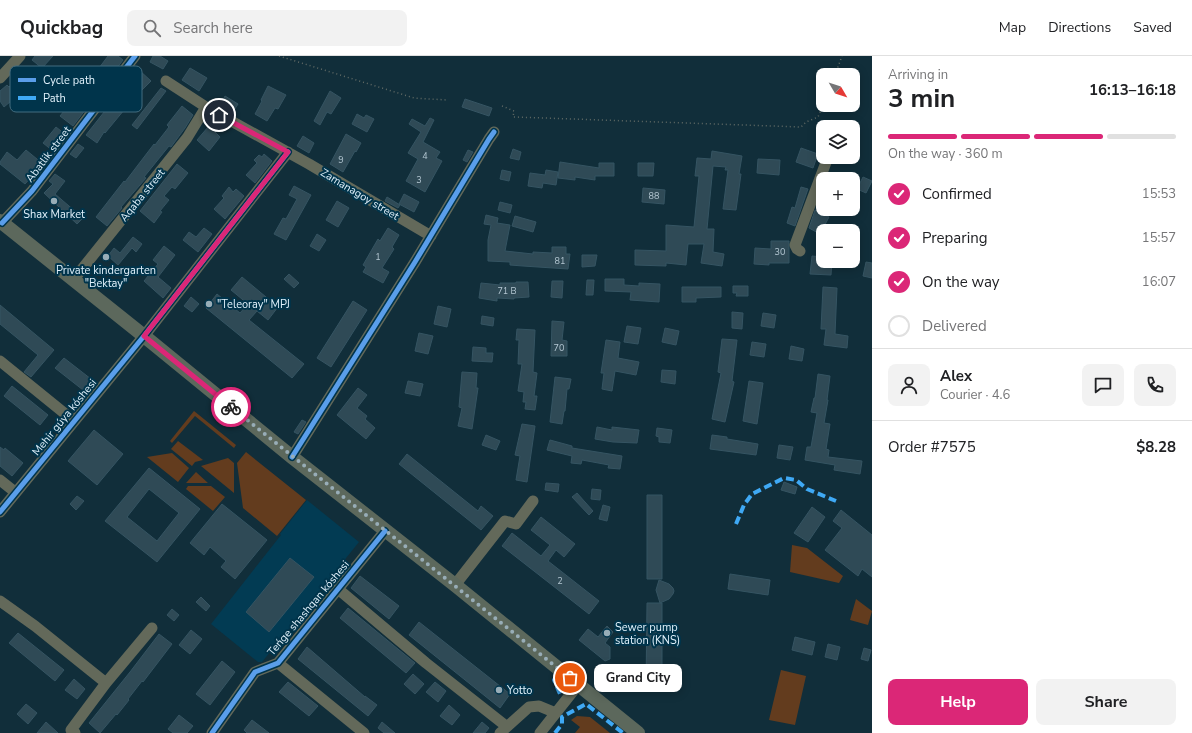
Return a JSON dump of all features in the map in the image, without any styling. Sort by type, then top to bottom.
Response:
[{"type":"main road","points":[[1,222],[74,279],[292,457],[455,585],[638,733]]},
{"type":"street","points":[[11,66],[20,56]]},
{"type":"street","name":"Abatlik street","points":[[127,66],[135,56]]},
{"type":"street","points":[[0,78],[10,67]]},
{"type":"street","name":"Zamanagoy street","points":[[166,81],[206,107],[288,152],[431,236]]},
{"type":"street","name":"Aqaba street","points":[[74,279],[187,138],[206,107]]},
{"type":"street","name":"Abatlik street","points":[[1,222],[32,191],[92,112]]},
{"type":"street","points":[[292,457],[431,236],[494,132]]},
{"type":"street","points":[[144,336],[288,152]]},
{"type":"street","points":[[800,251],[797,249],[796,245],[825,164]]},
{"type":"street","name":"Mehir gúyа kóshesi","points":[[0,512],[144,336]]},
{"type":"street","points":[[0,361],[74,421]]},
{"type":"street","points":[[0,480],[15,492]]},
{"type":"street","points":[[455,585],[505,521],[516,524],[533,501]]},
{"type":"street","name":"Teńge shashqan kóshesi","points":[[214,732],[255,672],[278,663],[385,531]]},
{"type":"street","points":[[338,589],[503,730],[529,707],[539,706],[556,712]]},
{"type":"street","points":[[0,601],[106,683]]},
{"type":"street","points":[[75,733],[71,730],[106,683],[152,628]]},
{"type":"street","points":[[278,663],[364,733]]},
{"type":"street","points":[[540,733],[578,685]]},
{"type":"path","points":[[279,56],[414,98],[447,100]]},
{"type":"path","points":[[837,68],[842,56]]},
{"type":"path","points":[[502,106],[514,111],[513,116],[515,117],[801,127],[806,122],[818,117],[820,112]]},
{"type":"shaded area","points":[[194,411],[236,445],[234,448],[195,416],[172,443],[170,441]]},
{"type":"shaded area","points":[[178,441],[203,460],[195,462],[192,466],[171,449]]},
{"type":"shaded area","points":[[246,452],[306,500],[277,536],[243,508],[237,463]]},
{"type":"shaded area","points":[[172,453],[189,468],[178,482],[147,457]]},
{"type":"shaded area","points":[[228,458],[234,463],[234,493],[201,466]]},
{"type":"shaded area","points":[[196,472],[208,483],[186,483]]},
{"type":"shaded area","points":[[188,486],[211,486],[225,497],[213,511],[186,489]]},
{"type":"shaded area","points":[[307,500],[359,542],[262,662],[258,662],[211,624]]},
{"type":"shaded area","points":[[792,545],[807,548],[843,576],[839,583],[790,572]]},
{"type":"shaded area","points":[[856,599],[872,611],[868,625],[850,620]]},
{"type":"shaded area","points":[[781,670],[806,676],[795,725],[769,720]]},
{"type":"shaded area","points":[[577,716],[590,717],[610,733],[575,733],[580,727],[571,720]]},
{"type":"building","points":[[35,56],[53,56],[44,66],[40,66],[32,60]]},
{"type":"building","points":[[108,56],[118,56],[123,60],[118,66],[101,66]]},
{"type":"building","points":[[153,56],[160,56],[168,61],[163,69],[150,62]]},
{"type":"building","points":[[190,68],[207,78],[199,91],[182,80]]},
{"type":"building","points":[[142,73],[151,81],[142,90]]},
{"type":"building","points":[[7,85],[9,87],[10,86],[10,102],[4,107],[0,101],[0,91]]},
{"type":"building","points":[[268,86],[286,95],[278,109],[275,108],[267,121],[255,114]]},
{"type":"building","points":[[161,88],[166,91],[137,129],[132,125]]},
{"type":"building","points":[[330,91],[341,98],[331,114],[327,112],[320,125],[314,121]]},
{"type":"building","points":[[225,96],[238,104],[233,112],[221,105]]},
{"type":"building","points":[[465,99],[492,108],[489,116],[462,107]]},
{"type":"building","points":[[182,106],[193,115],[185,128],[171,147],[169,146],[144,177],[146,178],[107,226],[96,217],[169,127],[167,125]]},
{"type":"building","points":[[63,112],[84,112],[73,126],[60,116]]},
{"type":"building","points":[[104,112],[122,112],[105,133],[104,132],[97,143],[86,135]]},
{"type":"building","points":[[357,114],[364,118],[366,115],[374,119],[367,132],[352,124]]},
{"type":"building","points":[[430,118],[434,120],[423,142],[440,152],[436,158],[442,161],[425,192],[406,181],[418,159],[408,153],[421,132],[409,124],[412,119],[425,126]]},
{"type":"building","points":[[214,120],[222,124],[215,132],[220,137],[209,151],[197,140]]},
{"type":"building","points":[[56,127],[66,135],[53,151],[43,143]]},
{"type":"building","points":[[346,134],[361,143],[343,172],[330,164]]},
{"type":"building","points":[[303,136],[314,143],[309,153],[297,146]]},
{"type":"building","points":[[78,144],[84,148],[76,158],[70,154]]},
{"type":"building","points":[[801,148],[816,153],[816,160],[813,168],[796,162]]},
{"type":"building","points":[[513,149],[521,152],[519,160],[510,158]]},
{"type":"building","points":[[26,150],[43,164],[25,184],[0,164],[0,162],[7,152],[17,160]]},
{"type":"building","points":[[468,150],[473,152],[467,162],[463,160]]},
{"type":"building","points":[[712,151],[742,156],[736,210],[723,209],[728,170],[725,170],[726,167],[713,166],[707,229],[714,229],[713,252],[724,254],[722,266],[701,263],[704,244],[688,244],[686,265],[666,263],[666,266],[635,265],[635,250],[666,251],[666,225],[694,227],[699,176],[695,176],[697,158],[711,159]]},
{"type":"building","points":[[264,154],[272,161],[255,183],[246,175],[257,163],[254,160],[259,155],[262,157]]},
{"type":"building","points":[[758,159],[780,160],[779,175],[757,173]]},
{"type":"building","points":[[560,162],[599,168],[599,163],[614,163],[614,176],[595,176],[595,180],[575,177],[575,180],[558,178]]},
{"type":"building","points":[[638,163],[654,163],[653,176],[638,176]]},
{"type":"building","points":[[177,164],[188,173],[175,189],[172,187],[164,196],[169,200],[160,211],[162,212],[154,223],[140,211]]},
{"type":"building","points":[[502,170],[511,172],[509,181],[500,179]]},
{"type":"building","points":[[546,170],[558,172],[556,185],[543,183],[542,188],[528,186],[530,173],[545,175]]},
{"type":"building","points":[[55,174],[65,181],[55,194],[83,218],[77,224],[44,193],[53,184],[49,181]]},
{"type":"building","points":[[863,177],[872,181],[866,193],[860,190],[860,183]]},
{"type":"building","points":[[294,186],[311,195],[286,240],[274,234],[283,218],[286,219],[297,199],[289,195]]},
{"type":"building","points":[[229,187],[233,192],[236,189],[244,196],[225,219],[214,209],[224,198],[222,196]]},
{"type":"building","points":[[801,187],[808,189],[795,226],[787,223],[792,207],[795,208]]},
{"type":"building","points":[[643,188],[665,190],[664,204],[642,202]]},
{"type":"building","points":[[404,194],[419,202],[414,212],[399,204]]},
{"type":"building","points":[[387,197],[400,205],[398,208],[385,201]]},
{"type":"building","points":[[337,201],[349,208],[338,227],[326,220]]},
{"type":"building","points":[[500,202],[512,205],[510,213],[498,210]]},
{"type":"building","points":[[815,210],[816,216],[829,217],[825,224],[816,224],[816,232],[809,228]]},
{"type":"building","points":[[486,215],[498,218],[497,223],[510,225],[505,251],[533,254],[533,252],[552,253],[552,247],[566,247],[566,254],[570,254],[568,269],[510,265],[510,262],[488,261],[488,240],[491,225],[484,224]]},
{"type":"building","points":[[515,216],[536,222],[533,232],[512,226]]},
{"type":"building","points":[[204,228],[212,234],[198,252],[183,240],[189,232],[196,237]]},
{"type":"building","points":[[388,228],[399,235],[392,247],[394,249],[382,268],[389,272],[383,283],[363,272],[366,267],[363,265],[378,239],[380,241]]},
{"type":"building","points":[[317,234],[326,240],[319,251],[310,246]]},
{"type":"building","points":[[133,237],[142,244],[136,252],[132,248],[118,265],[108,256],[114,248],[120,253]]},
{"type":"building","points":[[771,241],[789,241],[789,263],[769,263],[769,265],[754,264],[755,248],[771,249]]},
{"type":"building","points":[[164,246],[175,255],[158,277],[171,288],[163,298],[144,281],[158,264],[153,260]]},
{"type":"building","points":[[582,255],[597,255],[595,266],[582,267]]},
{"type":"building","points":[[812,256],[816,256],[816,268],[832,268],[831,275],[810,274]]},
{"type":"building","points":[[866,262],[872,263],[872,278],[863,276]]},
{"type":"building","points":[[289,274],[299,283],[294,288],[284,279]]},
{"type":"building","points":[[242,277],[278,307],[268,320],[257,311],[249,320],[304,364],[292,378],[206,308],[217,294],[240,313],[248,304],[231,290]]},
{"type":"building","points":[[605,279],[624,279],[624,285],[639,286],[639,283],[660,284],[659,302],[630,300],[631,292],[605,291]]},
{"type":"building","points":[[587,280],[594,280],[593,295],[586,295]]},
{"type":"building","points":[[552,281],[563,281],[562,298],[551,297]]},
{"type":"building","points":[[528,282],[529,297],[514,299],[497,298],[497,301],[479,298],[481,283],[500,285],[500,283]]},
{"type":"building","points":[[733,286],[748,286],[748,296],[736,296],[737,293],[733,293]]},
{"type":"building","points":[[682,287],[721,287],[721,297],[696,298],[696,302],[682,302]]},
{"type":"building","points":[[823,287],[837,288],[835,334],[848,336],[847,348],[824,345],[826,329],[821,329]]},
{"type":"building","points":[[191,297],[199,304],[192,312],[184,306]]},
{"type":"building","points":[[353,301],[367,310],[331,367],[317,358]]},
{"type":"building","points":[[0,305],[54,350],[31,377],[24,372],[38,355],[0,324]]},
{"type":"building","points":[[438,306],[451,309],[447,327],[434,324]]},
{"type":"building","points":[[732,312],[743,313],[742,329],[732,328]]},
{"type":"building","points":[[763,313],[776,315],[774,328],[761,326]]},
{"type":"building","points":[[482,316],[494,318],[493,326],[481,324]]},
{"type":"building","points":[[552,321],[564,322],[562,340],[567,341],[567,356],[551,356]]},
{"type":"building","points":[[627,326],[641,328],[638,344],[624,342]]},
{"type":"building","points":[[665,328],[679,331],[676,345],[662,342]]},
{"type":"building","points":[[517,329],[535,330],[533,372],[537,373],[534,396],[537,396],[535,410],[525,409],[526,402],[523,402],[524,392],[518,391],[522,364],[518,364],[519,340],[516,340]]},
{"type":"building","points":[[419,333],[433,336],[428,354],[415,351]]},
{"type":"building","points":[[722,339],[737,340],[732,381],[734,382],[725,422],[712,419],[721,373],[718,372]]},
{"type":"building","points":[[606,340],[620,342],[618,358],[639,362],[636,375],[615,371],[612,391],[602,389],[604,373],[601,373]]},
{"type":"building","points":[[752,342],[766,344],[764,357],[750,355]]},
{"type":"building","points":[[791,346],[804,349],[802,361],[789,359]]},
{"type":"building","points":[[473,347],[486,348],[486,353],[493,353],[492,362],[472,361]]},
{"type":"building","points":[[64,358],[91,379],[83,390],[55,368]]},
{"type":"building","points":[[662,370],[676,371],[675,384],[661,382]]},
{"type":"building","points":[[462,372],[477,373],[476,388],[478,388],[472,429],[458,426],[462,408],[459,407]]},
{"type":"building","points":[[818,374],[830,376],[824,423],[830,424],[826,449],[829,450],[828,457],[862,461],[860,474],[834,470],[835,465],[805,460],[807,447],[811,447],[817,413],[811,412],[815,398]]},
{"type":"building","points":[[555,377],[571,379],[569,389],[567,389],[562,424],[550,422]]},
{"type":"building","points":[[408,381],[423,384],[420,396],[405,393]]},
{"type":"building","points":[[749,381],[763,383],[757,424],[743,421]]},
{"type":"building","points":[[12,386],[48,415],[40,425],[4,396]]},
{"type":"building","points":[[358,388],[367,395],[357,408],[367,416],[365,419],[375,428],[366,439],[337,415]]},
{"type":"building","points":[[302,420],[306,422],[298,434],[294,432]]},
{"type":"building","points":[[522,424],[535,426],[527,482],[516,480],[520,456],[515,455]]},
{"type":"building","points":[[597,427],[612,430],[612,427],[639,430],[637,443],[613,442],[595,439]]},
{"type":"building","points":[[657,428],[672,430],[670,443],[659,442],[659,437],[656,436]]},
{"type":"building","points":[[94,430],[123,454],[97,485],[68,461]]},
{"type":"building","points":[[486,435],[500,441],[496,450],[482,445]]},
{"type":"building","points":[[712,435],[758,444],[756,455],[710,449]]},
{"type":"building","points":[[550,440],[572,446],[572,448],[622,456],[620,469],[608,468],[609,465],[582,460],[581,464],[571,463],[572,456],[547,450]]},
{"type":"building","points":[[779,445],[793,447],[790,460],[777,458]]},
{"type":"building","points":[[0,447],[4,450],[5,448],[23,463],[12,476],[0,466]]},
{"type":"building","points":[[407,454],[478,511],[481,506],[493,516],[481,530],[399,464]]},
{"type":"building","points":[[149,468],[200,509],[157,562],[105,521]],"holes":[[[149,489],[179,513],[157,541],[127,517]]]},
{"type":"building","points":[[784,482],[797,487],[795,494],[781,490]]},
{"type":"building","points":[[546,483],[559,484],[558,492],[545,490]]},
{"type":"building","points":[[592,489],[601,490],[600,500],[591,499]]},
{"type":"building","points":[[577,493],[593,511],[589,515],[572,497]]},
{"type":"building","points":[[647,495],[662,495],[662,579],[647,579]]},
{"type":"building","points":[[77,496],[84,501],[76,510],[70,504]]},
{"type":"building","points":[[222,504],[267,540],[235,579],[221,567],[226,561],[210,547],[204,555],[190,543]]},
{"type":"building","points":[[603,505],[610,507],[607,521],[599,519]]},
{"type":"building","points":[[812,507],[825,517],[808,542],[794,533]]},
{"type":"building","points":[[841,510],[872,535],[872,577],[862,569],[858,576],[825,550],[842,528],[833,521]]},
{"type":"building","points":[[541,517],[575,544],[564,557],[556,550],[548,561],[599,601],[589,614],[502,546],[512,533],[541,556],[550,545],[531,530]]},
{"type":"building","points":[[290,558],[314,577],[269,632],[246,612]]},
{"type":"building","points":[[730,574],[770,580],[768,595],[728,589]]},
{"type":"building","points":[[360,576],[399,606],[389,619],[351,588]]},
{"type":"building","points":[[659,580],[669,584],[674,591],[669,599],[660,603],[656,590]]},
{"type":"building","points":[[201,597],[210,606],[206,611],[196,602]]},
{"type":"building","points":[[647,603],[662,603],[662,687],[646,687]]},
{"type":"building","points":[[348,608],[415,663],[406,673],[340,618]]},
{"type":"building","points":[[172,609],[179,615],[174,621],[167,615]]},
{"type":"building","points":[[419,622],[510,694],[500,708],[409,635]]},
{"type":"building","points":[[607,626],[613,632],[605,643],[610,647],[610,659],[605,661],[579,640],[588,629],[598,637]]},
{"type":"building","points":[[191,630],[202,639],[190,654],[179,645]]},
{"type":"building","points":[[18,633],[64,670],[55,681],[9,643]]},
{"type":"building","points":[[159,634],[172,644],[117,715],[116,714],[100,733],[89,723]]},
{"type":"building","points":[[795,637],[815,642],[812,655],[792,650]]},
{"type":"building","points":[[828,644],[840,647],[837,660],[825,657]]},
{"type":"building","points":[[307,647],[365,697],[377,705],[368,716],[298,659]]},
{"type":"building","points":[[864,648],[871,650],[868,661],[861,659]]},
{"type":"building","points":[[222,661],[235,672],[210,705],[196,694]]},
{"type":"building","points":[[413,674],[424,684],[415,694],[404,684]]},
{"type":"building","points":[[74,679],[85,689],[77,699],[65,690]]},
{"type":"building","points":[[288,682],[318,706],[309,716],[279,692]]},
{"type":"building","points":[[435,682],[446,691],[438,702],[426,692]]},
{"type":"building","points":[[26,704],[37,713],[28,724],[17,714]]},
{"type":"building","points":[[449,705],[460,715],[452,725],[440,716]]},
{"type":"building","points":[[179,715],[193,726],[187,733],[173,733],[168,729]]},
{"type":"building","points":[[252,720],[269,733],[247,733],[244,730]]},
{"type":"building","points":[[46,722],[58,733],[37,733]]},
{"type":"building","points":[[382,722],[395,733],[384,733],[378,728]]},
{"type":"building","points":[[482,722],[489,728],[485,733],[473,733]]},
{"type":"marked path","points":[[736,524],[744,505],[752,494],[784,478],[796,480],[807,489],[836,501]]},
{"type":"marked path","points":[[557,676],[554,680],[560,694]]},
{"type":"marked path","points":[[555,733],[562,724],[562,717],[586,704],[623,733]]},
{"type":"cycle path","points":[[127,66],[135,56]]},
{"type":"cycle path","points":[[2,223],[32,191],[92,112]]},
{"type":"cycle path","points":[[292,457],[415,262],[494,132]]},
{"type":"cycle path","points":[[0,512],[144,336],[288,152]]},
{"type":"cycle path","points":[[212,733],[255,672],[278,663],[385,531]]},
{"type":"way so far","points":[[231,407],[570,678]]},
{"type":"place","name":"Shax Market","points":[[54,201]]},
{"type":"place","name":"Private kindergarten \"Bektay\"","points":[[106,257]]},
{"type":"place","name":"\"Teleoray\" MPJ","points":[[209,304]]},
{"type":"place","name":"Sewer pump station (KNS)","points":[[607,633]]},
{"type":"place","name":"Grand City","points":[[570,678]]},
{"type":"place","name":"Yotto","points":[[499,690]]},
{"type":"route","points":[[219,115],[288,152],[144,336],[231,407]]}]
